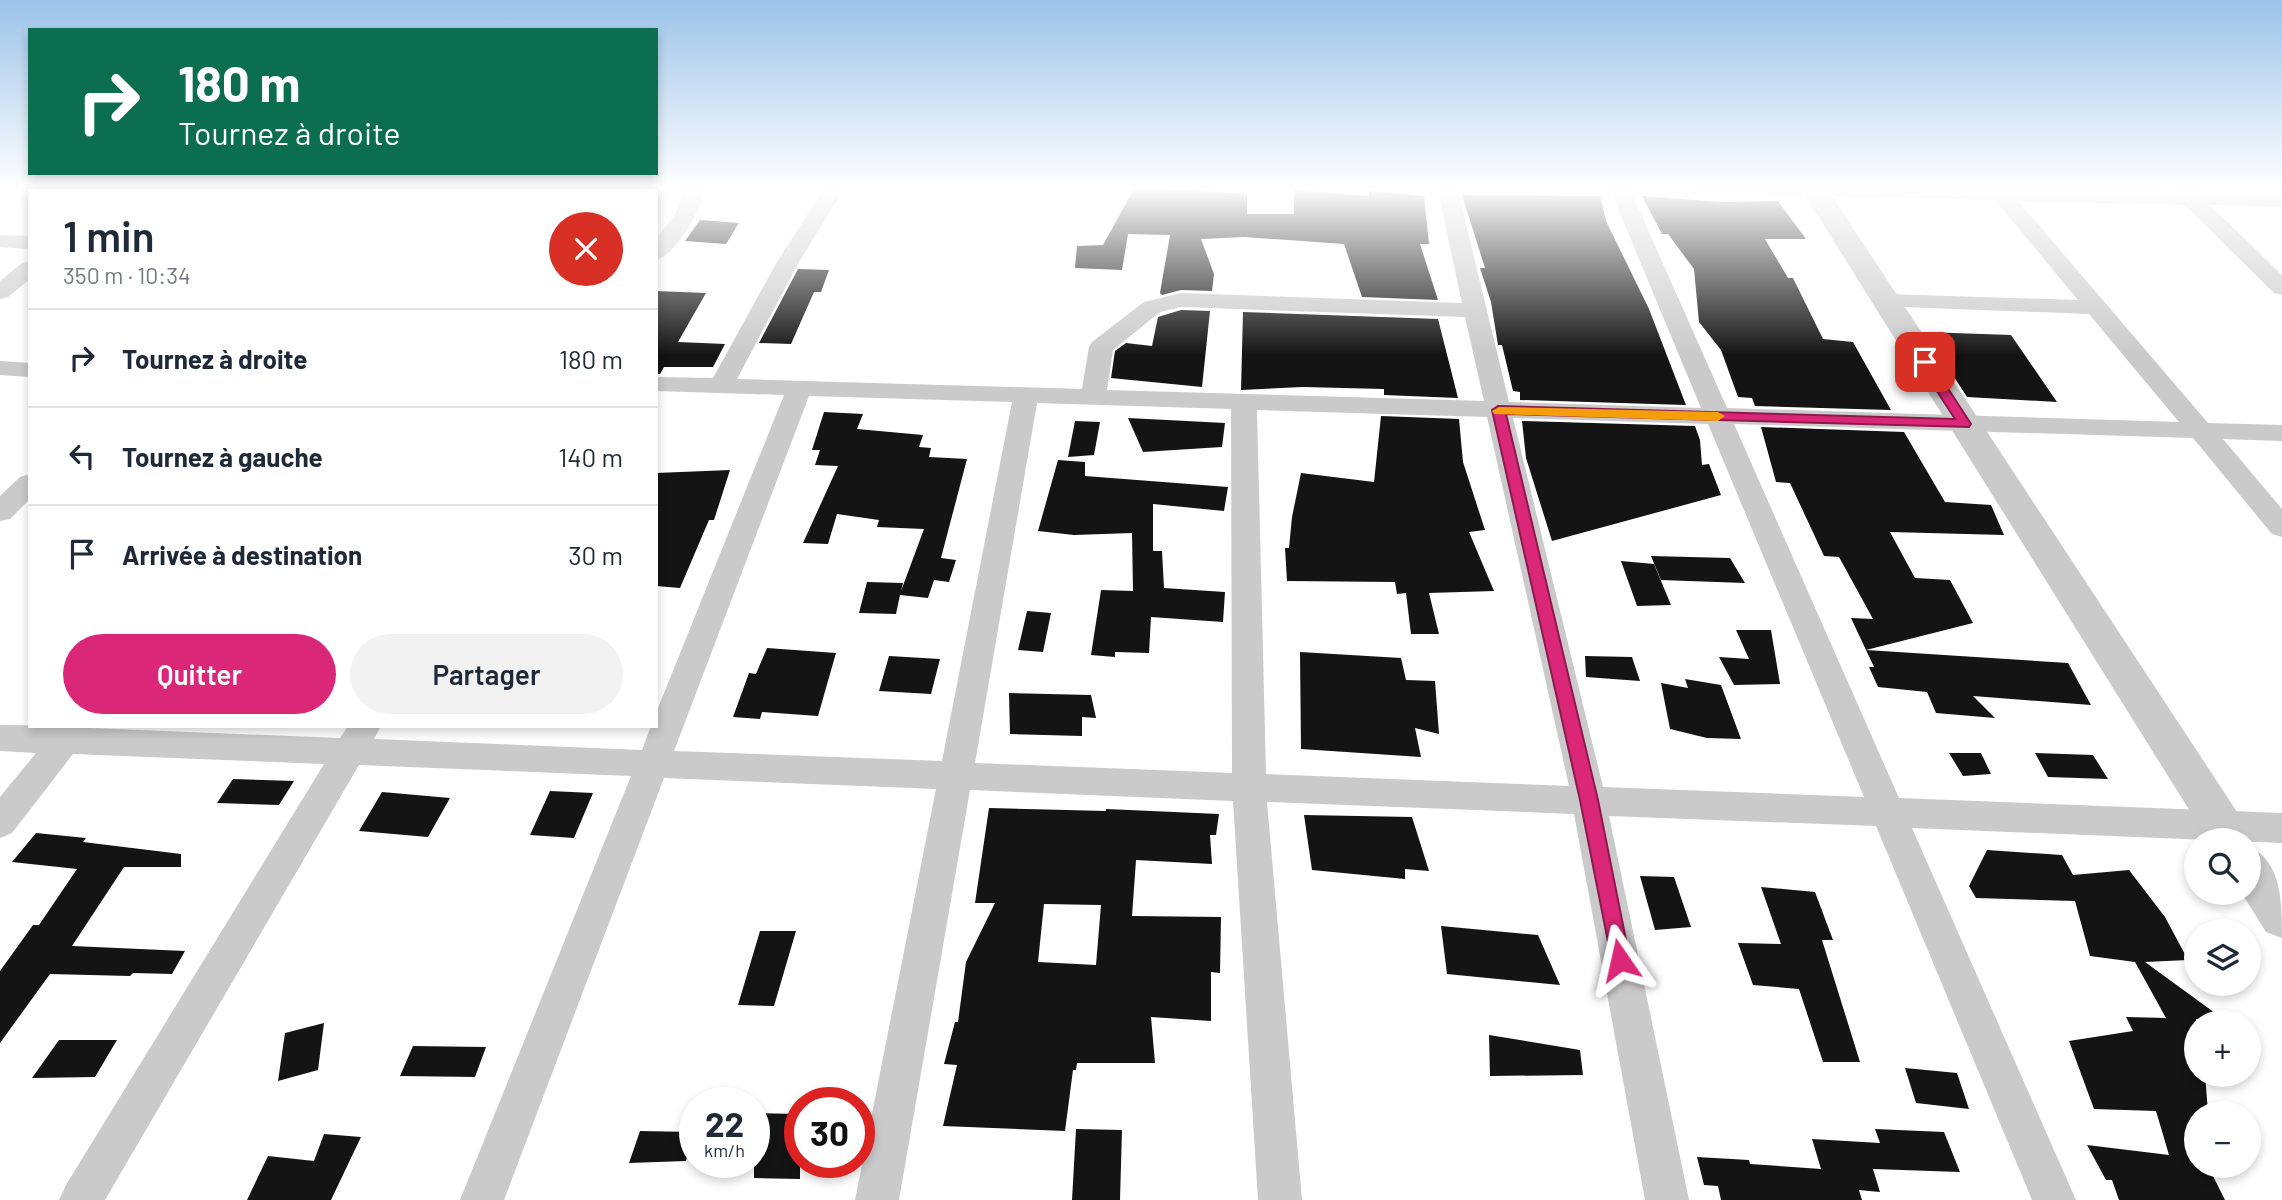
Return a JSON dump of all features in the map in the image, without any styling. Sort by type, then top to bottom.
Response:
[{"type":"street","points":[[722,384],[800,243]]},
{"type":"street","points":[[1460,243],[1589,800],[1667,1200]]},
{"type":"street","points":[[1643,243],[2054,1200]]},
{"type":"street","points":[[1848,243],[2224,828]]},
{"type":"street","points":[[2042,243],[2282,527]]},
{"type":"street","points":[[2236,243],[2282,288]]},
{"type":"street","points":[[0,292],[28,270]]},
{"type":"street","points":[[1093,398],[1101,347],[1113,335],[1160,303],[1181,300],[1475,310]]},
{"type":"street","points":[[1885,301],[2097,307]]},
{"type":"street","points":[[0,368],[28,370]]},
{"type":"street","points":[[658,384],[2282,433]]},
{"type":"street","points":[[482,1200],[799,390]]},
{"type":"street","points":[[877,1200],[1026,396]]},
{"type":"street","points":[[1244,403],[1250,788],[1280,1200]]},
{"type":"street","points":[[0,512],[28,485]]},
{"type":"street","points":[[0,738],[71,734],[357,739],[653,764],[1888,812],[2184,830]]},
{"type":"street","points":[[0,822],[71,734]]},
{"type":"street","points":[[81,1200],[357,739]]},
{"type":"street","points":[[2261,830],[2282,828]]},
{"type":"street","points":[[2261,885],[2282,918]]},
{"type":"building","points":[[1126,243],[1122,270],[1075,268],[1077,246]]},
{"type":"building","points":[[1169,243],[1202,243],[1214,274],[1212,291],[1181,290],[1162,295],[1160,293]]},
{"type":"building","points":[[1330,243],[1429,243],[1420,244],[1438,300],[1362,297],[1344,244]]},
{"type":"building","points":[[1477,243],[1617,243],[1649,309],[1686,405],[1520,400],[1520,392],[1513,391],[1502,345],[1498,345],[1491,302],[1480,268],[1485,268]]},
{"type":"building","points":[[1675,243],[1767,243],[1788,278],[1793,278],[1823,339],[1853,342],[1891,410],[1755,406],[1752,398],[1738,397],[1721,350],[1699,322],[1694,269]]},
{"type":"building","points":[[798,269],[829,270],[821,292],[814,292],[791,344],[759,343]]},
{"type":"building","points":[[658,291],[706,293],[678,342],[725,344],[713,367],[664,367],[660,374]]},
{"type":"building","points":[[1181,310],[1210,311],[1202,387],[1111,378],[1115,351],[1126,343],[1152,346],[1158,317]]},
{"type":"building","points":[[1243,312],[1438,319],[1458,398],[1384,395],[1384,389],[1303,387],[1241,390]]},
{"type":"building","points":[[1925,332],[2011,335],[2057,402],[1967,397]]},
{"type":"building","points":[[824,412],[863,414],[857,429],[923,435],[919,447],[931,448],[929,457],[967,459],[941,558],[956,560],[949,582],[934,580],[928,598],[900,595],[896,614],[859,613],[867,582],[903,583],[901,591],[924,529],[877,527],[879,520],[837,514],[828,544],[803,543],[838,466],[815,465],[820,450],[812,450]]},
{"type":"building","points":[[1381,416],[1459,419],[1463,462],[1485,530],[1469,532],[1494,591],[1429,593],[1439,634],[1411,634],[1406,593],[1397,594],[1395,582],[1287,581],[1285,548],[1289,548],[1301,473],[1374,482]]},
{"type":"building","points":[[1128,418],[1225,423],[1222,447],[1143,452]]},
{"type":"building","points":[[1075,421],[1100,422],[1094,455],[1068,457]]},
{"type":"building","points":[[1522,421],[1695,426],[1700,440],[1702,465],[1709,464],[1721,495],[1552,541],[1526,458]]},
{"type":"building","points":[[1761,427],[1904,432],[1945,502],[1991,505],[2004,535],[1890,532],[1915,578],[1950,580],[1973,623],[1866,650],[1851,618],[1873,619],[1839,557],[1824,556],[1790,483],[1776,482]]},
{"type":"building","points":[[1058,460],[1085,462],[1085,476],[1228,487],[1224,511],[1153,504],[1153,551],[1162,551],[1164,588],[1225,592],[1223,622],[1151,617],[1149,653],[1115,652],[1115,657],[1091,655],[1101,590],[1133,591],[1132,533],[1074,535],[1038,531]]},
{"type":"building","points":[[730,470],[714,520],[709,520],[680,588],[658,586],[658,473]]},
{"type":"building","points":[[1651,556],[1730,558],[1745,583],[1661,580]]},
{"type":"building","points":[[1621,561],[1654,564],[1671,605],[1637,606]]},
{"type":"building","points":[[1027,611],[1051,613],[1043,652],[1018,650]]},
{"type":"building","points":[[1736,630],[1771,630],[1780,684],[1734,685],[1719,657],[1749,659]]},
{"type":"building","points":[[767,648],[836,653],[818,716],[762,712],[760,719],[733,717],[749,673],[756,674]]},
{"type":"building","points":[[1866,650],[2068,663],[2091,705],[1973,696],[1995,718],[1936,713],[1927,692],[1878,687],[1869,667],[1874,667]]},
{"type":"building","points":[[1300,652],[1401,658],[1406,680],[1435,681],[1439,734],[1415,728],[1421,757],[1301,749]]},
{"type":"building","points":[[889,656],[940,659],[931,694],[879,691]]},
{"type":"building","points":[[1585,656],[1632,657],[1640,681],[1586,677]]},
{"type":"building","points":[[1685,679],[1721,685],[1741,739],[1707,738],[1670,729],[1661,683],[1688,688]]},
{"type":"building","points":[[1009,693],[1091,695],[1096,718],[1082,717],[1082,736],[1010,734]]},
{"type":"building","points":[[1949,753],[1981,753],[1991,774],[1963,776]]},
{"type":"building","points":[[2035,753],[2093,755],[2108,779],[2048,777]]},
{"type":"building","points":[[233,779],[294,781],[279,805],[217,803]]},
{"type":"building","points":[[550,791],[593,793],[574,838],[530,835]]},
{"type":"building","points":[[382,792],[450,798],[428,837],[359,831]]},
{"type":"building","points":[[989,808],[1219,814],[1216,835],[1210,835],[1212,864],[1136,860],[1132,916],[1221,917],[1220,973],[1211,972],[1211,1021],[1151,1017],[1155,1063],[1077,1063],[1076,1070],[1073,1070],[1065,1131],[943,1126],[957,1065],[944,1064],[955,1022],[958,1022],[966,962],[995,903],[975,903]],"holes":[[[1044,904],[1101,905],[1096,965],[1038,962]]]},
{"type":"building","points":[[1304,815],[1412,817],[1429,871],[1405,869],[1405,879],[1312,870]]},
{"type":"building","points":[[36,833],[86,838],[83,842],[181,854],[181,867],[124,867],[72,946],[185,951],[172,974],[50,974],[0,1043],[0,971],[33,925],[39,925],[77,869],[12,862]]},
{"type":"building","points":[[1987,850],[2062,855],[2073,875],[2129,870],[2165,917],[2184,953],[2184,960],[2145,962],[2184,990],[2184,996],[2192,996],[2211,1010],[2184,1010],[2184,1087],[2206,1087],[2207,1101],[2184,1101],[2184,1178],[2214,1178],[2225,1200],[2119,1200],[2112,1180],[2106,1180],[2087,1145],[2169,1155],[2156,1111],[2094,1109],[2069,1041],[2133,1031],[2126,1017],[2166,1018],[2135,962],[2090,956],[2075,901],[1976,898],[1969,886]]},
{"type":"building","points":[[1640,876],[1674,877],[1691,927],[1655,930]]},
{"type":"building","points":[[1761,887],[1815,892],[1833,940],[1822,940],[1860,1062],[1823,1062],[1799,989],[1753,985],[1738,943],[1781,944]]},
{"type":"building","points":[[1441,926],[1538,935],[1560,985],[1447,974]]},
{"type":"building","points":[[760,931],[796,931],[774,1006],[738,1005]]},
{"type":"building","points":[[324,1023],[318,1070],[278,1081],[285,1033]]},
{"type":"building","points":[[1489,1035],[1580,1050],[1583,1075],[1490,1076]]},
{"type":"building","points":[[59,1040],[117,1040],[95,1077],[32,1078]]},
{"type":"building","points":[[413,1046],[486,1047],[475,1077],[400,1076]]},
{"type":"building","points":[[1905,1068],[1957,1073],[1969,1109],[1916,1103]]},
{"type":"building","points":[[770,1113],[784,1114],[784,1178],[800,1179],[754,1178],[770,1178]]},
{"type":"building","points":[[1076,1129],[1122,1130],[1120,1200],[1072,1200]]},
{"type":"building","points":[[1875,1129],[1944,1132],[1960,1172],[1873,1169],[1880,1192],[1859,1190],[1862,1200],[1721,1200],[1718,1186],[1704,1185],[1697,1157],[1821,1169],[1812,1139],[1880,1143]]},
{"type":"building","points":[[640,1131],[679,1132],[679,1161],[629,1163]]},
{"type":"building","points":[[324,1134],[361,1137],[331,1200],[247,1200],[268,1156],[314,1161]]},
{"type":"slow traffic","points":[[1499,411],[1718,416]]},
{"type":"route","points":[[1620,960],[1589,800],[1498,410],[1965,424],[1925,362]]}]
